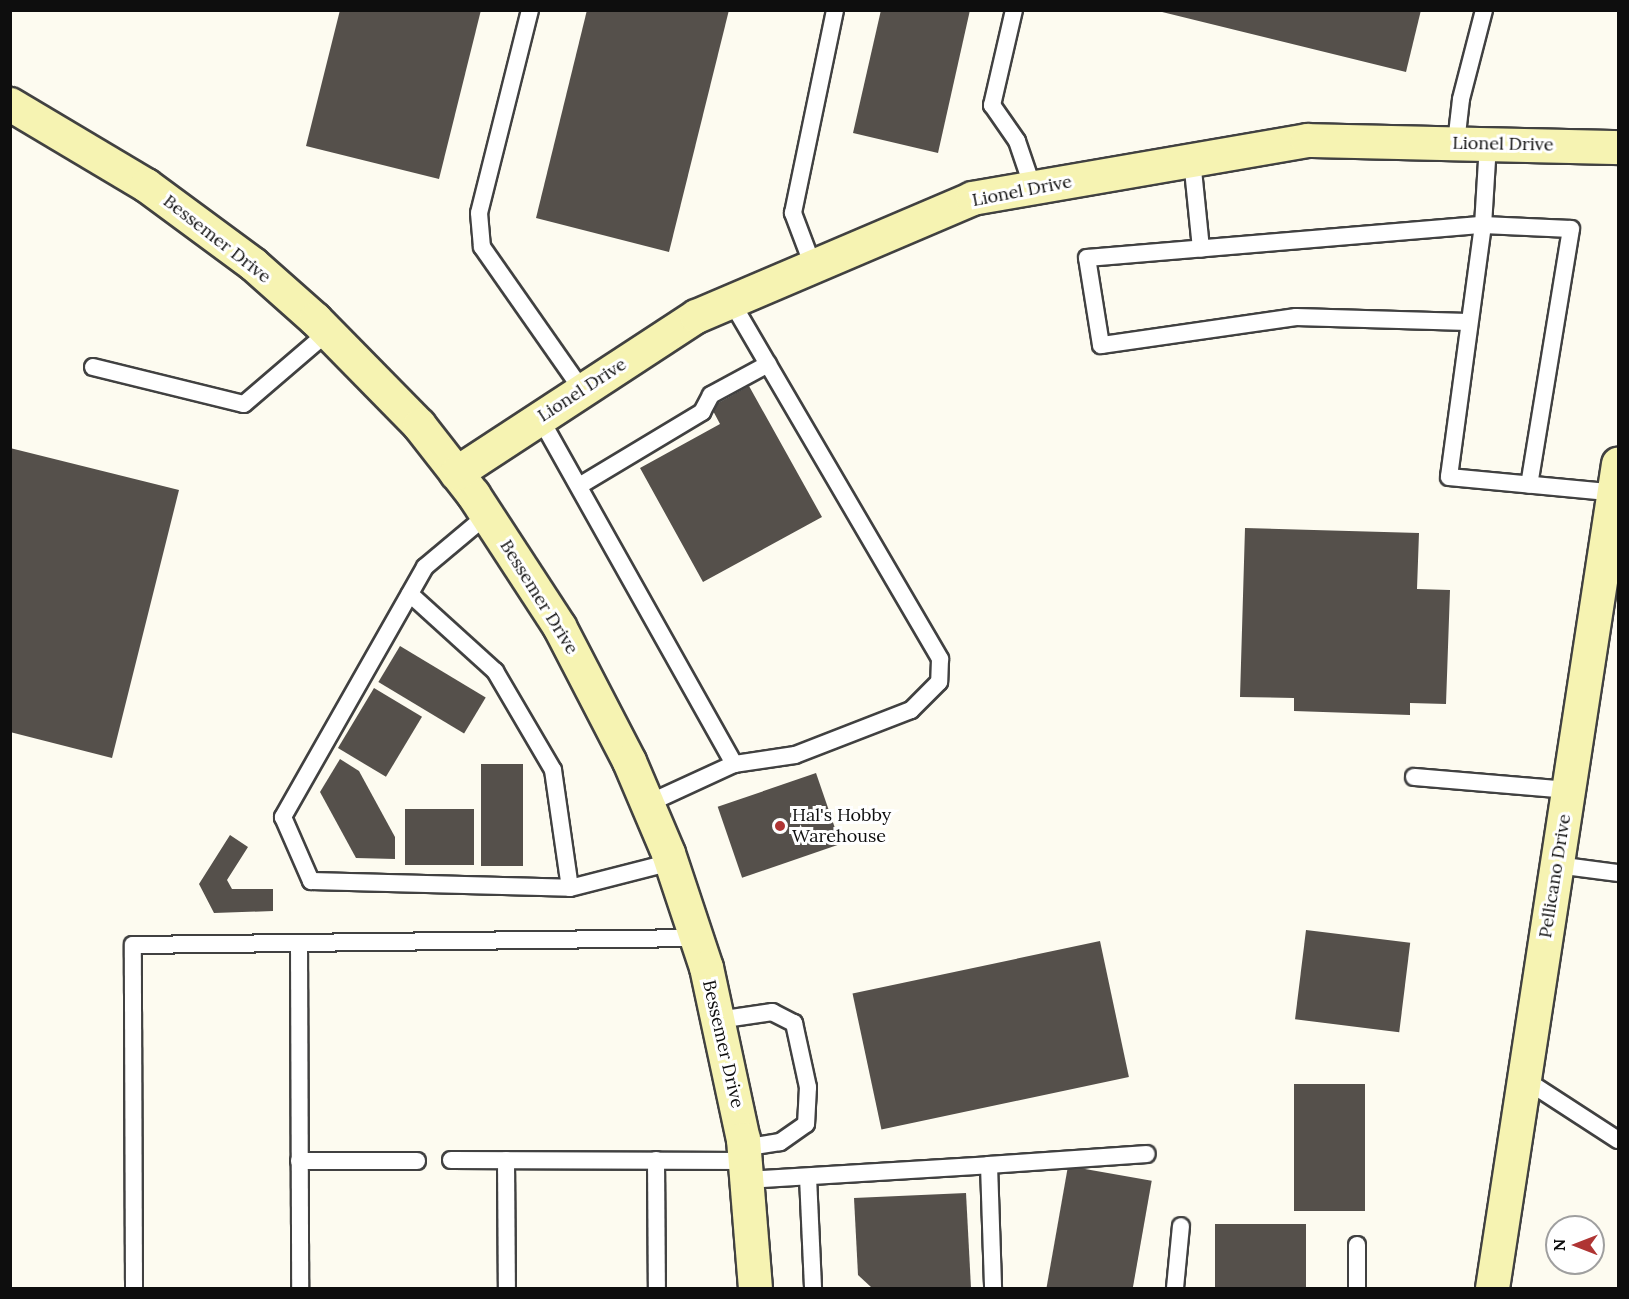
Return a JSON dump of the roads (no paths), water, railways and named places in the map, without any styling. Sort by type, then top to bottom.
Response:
[{"type":"street","name":"Bessemer Drive","points":[[10,104],[146,185],[253,264],[328,332],[419,425],[456,473],[487,515],[582,665],[647,804],[671,862],[696,938],[718,1020],[745,1163],[755,1288]]},
{"type":"street","name":"Lionel Drive","points":[[456,473],[696,316],[972,198],[1307,140],[1618,147]]},
{"type":"street","name":"Pellicano Drive","points":[[1492,1288],[1617,483]]},
{"type":"lane","points":[[530,10],[480,213],[482,247],[582,390]]},
{"type":"lane","points":[[813,266],[793,213],[835,10]]},
{"type":"lane","points":[[1014,10],[992,105],[1017,141],[1033,188]]},
{"type":"lane","points":[[1456,143],[1485,10]]},
{"type":"lane","points":[[1488,144],[1483,225],[1468,322],[1449,477],[1529,485],[1617,483]]},
{"type":"lane","points":[[1192,160],[1200,249]]},
{"type":"lane","points":[[1468,322],[1296,317],[1101,345],[1087,258],[1483,225],[1570,229],[1529,485]]},
{"type":"lane","points":[[647,804],[734,764],[795,755],[901,714],[927,698],[939,682],[940,658],[932,638],[731,301]]},
{"type":"lane","points":[[93,367],[244,404],[328,332]]},
{"type":"lane","points":[[579,486],[702,412],[711,395],[768,364]]},
{"type":"lane","points":[[540,418],[734,764]]},
{"type":"lane","points":[[487,515],[425,567],[283,818],[311,881],[570,888],[671,862]]},
{"type":"lane","points":[[410,594],[495,670],[553,770],[570,888]]},
{"type":"lane","points":[[1414,777],[1569,790]]},
{"type":"lane","points":[[1557,865],[1618,873]]},
{"type":"lane","points":[[134,1288],[133,945],[696,938]]},
{"type":"lane","points":[[299,943],[300,1288]]},
{"type":"lane","points":[[718,1020],[772,1012],[794,1023],[808,1087],[806,1124],[745,1163]]},
{"type":"lane","points":[[1524,1079],[1618,1140]]},
{"type":"lane","points":[[451,1160],[657,1160],[745,1163],[808,1177],[1147,1154]]},
{"type":"lane","points":[[506,1160],[507,1288]]},
{"type":"lane","points":[[657,1160],[657,1288]]},
{"type":"lane","points":[[300,1161],[417,1161]]},
{"type":"lane","points":[[989,1165],[993,1288]]},
{"type":"lane","points":[[808,1177],[813,1288]]},
{"type":"lane","points":[[1175,1288],[1181,1226]]},
{"type":"lane","points":[[1358,1245],[1358,1288]]},
{"type":"place","name":"Hal's Hobby Warehouse","points":[[780,826]]}]
